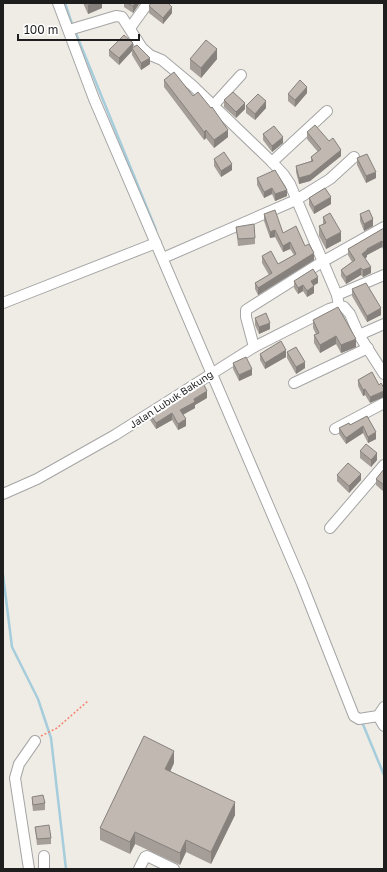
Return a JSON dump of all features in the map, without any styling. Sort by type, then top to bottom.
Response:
[{"type":"street","points":[[58,3],[70,30],[94,99],[156,244],[164,258],[357,718],[376,716],[384,707]]},
{"type":"street","points":[[130,28],[148,3]]},
{"type":"street","points":[[70,30],[116,16],[122,17],[142,48],[150,55],[162,60],[174,70],[284,175],[337,294],[339,306],[344,307],[350,314],[359,335],[384,374]]},
{"type":"street","points":[[212,107],[242,75]]},
{"type":"street","points":[[272,162],[326,111]]},
{"type":"street","points":[[164,258],[296,200],[330,180],[354,157]]},
{"type":"street","points":[[254,347],[246,317],[246,310],[322,262],[384,227]]},
{"type":"street","points":[[3,303],[156,244]]},
{"type":"street","points":[[337,294],[384,275]]},
{"type":"street","name":"Jalan Lubuk Bakung","points":[[6,493],[37,479],[115,435],[212,372],[254,347],[339,306]]},
{"type":"street","points":[[359,335],[384,324]]},
{"type":"street","points":[[294,383],[368,348]]},
{"type":"street","points":[[335,429],[384,403]]},
{"type":"street","points":[[330,528],[384,465]]},
{"type":"street","points":[[376,716],[384,726]]},
{"type":"street","points":[[29,869],[15,778],[16,770],[21,760],[38,739]]},
{"type":"street","points":[[44,856],[44,869]]},
{"type":"street","points":[[139,869],[144,857],[147,856],[174,869]]},
{"type":"path","points":[[38,739],[57,728],[88,701]]},
{"type":"building","points":[[127,3],[135,3],[133,6]]},
{"type":"building","points":[[151,3],[168,3],[172,7],[163,18],[149,6]]},
{"type":"building","points":[[124,35],[133,43],[119,58],[109,50]]},
{"type":"building","points":[[206,40],[217,49],[201,68],[190,59]]},
{"type":"building","points":[[137,45],[150,58],[141,63],[132,48]]},
{"type":"building","points":[[174,72],[193,96],[198,92],[211,108],[212,107],[228,130],[214,140],[206,130],[204,132],[164,80]]},
{"type":"building","points":[[300,80],[307,87],[295,100],[288,94]]},
{"type":"building","points":[[233,92],[245,103],[236,112],[224,100]]},
{"type":"building","points":[[258,94],[266,101],[255,114],[246,106]]},
{"type":"building","points":[[315,125],[329,141],[333,138],[341,150],[310,175],[299,178],[296,166],[313,161],[311,157],[321,149],[307,132]]},
{"type":"building","points":[[274,126],[283,137],[272,146],[263,134]]},
{"type":"building","points":[[224,152],[232,164],[221,171],[214,159]]},
{"type":"building","points":[[367,154],[376,172],[366,176],[357,158]]},
{"type":"building","points":[[275,170],[287,190],[275,194],[272,188],[264,192],[257,178]]},
{"type":"building","points":[[325,188],[331,197],[314,207],[309,198]]},
{"type":"building","points":[[275,210],[283,233],[296,226],[305,246],[309,244],[314,253],[258,288],[255,283],[272,273],[262,256],[271,251],[278,264],[296,254],[290,242],[283,246],[275,230],[270,232],[264,214]]},
{"type":"building","points":[[369,210],[373,219],[364,224],[360,214]]},
{"type":"building","points":[[330,213],[341,232],[326,240],[319,226],[326,223],[323,217]]},
{"type":"building","points":[[254,224],[255,238],[238,239],[236,227]]},
{"type":"building","points":[[384,228],[384,244],[382,241],[367,249],[362,254],[371,267],[363,270],[361,268],[346,277],[341,270],[355,260],[348,249]]},
{"type":"building","points":[[313,269],[318,277],[311,281],[314,286],[307,291],[303,285],[298,288],[294,281]]},
{"type":"building","points":[[366,283],[381,308],[367,316],[352,289]]},
{"type":"building","points":[[338,307],[356,339],[341,345],[336,336],[320,345],[314,335],[319,333],[313,320]]},
{"type":"building","points":[[266,313],[270,323],[259,327],[255,318]]},
{"type":"building","points":[[281,341],[286,350],[265,363],[260,354]]},
{"type":"building","points":[[296,347],[305,362],[296,367],[287,352]]},
{"type":"building","points":[[246,357],[252,369],[239,375],[233,363]]},
{"type":"building","points":[[372,372],[379,385],[381,383],[384,391],[370,397],[365,389],[363,390],[358,380]]},
{"type":"building","points":[[202,381],[207,391],[194,399],[195,402],[180,410],[186,419],[178,424],[172,413],[156,423],[150,414]]},
{"type":"building","points":[[367,416],[376,432],[368,437],[363,426],[346,438],[339,428],[349,423],[350,425]]},
{"type":"building","points":[[366,444],[377,453],[371,460],[360,451]]},
{"type":"building","points":[[348,463],[361,474],[349,486],[337,475]]},
{"type":"building","points":[[384,469],[384,485],[376,479]]},
{"type":"building","points":[[144,736],[174,751],[165,769],[235,802],[211,852],[186,840],[180,853],[135,832],[130,842],[100,828]]},
{"type":"building","points":[[43,795],[45,803],[33,805],[32,797]]},
{"type":"building","points":[[49,825],[51,838],[37,839],[35,827]]},
{"type":"waterway","points":[[65,3],[73,27]]},
{"type":"waterway","points":[[75,31],[156,230]]},
{"type":"waterway","points":[[3,575],[12,647],[38,699],[51,738],[66,869]]},
{"type":"waterway","points":[[362,722],[384,775]]}]
